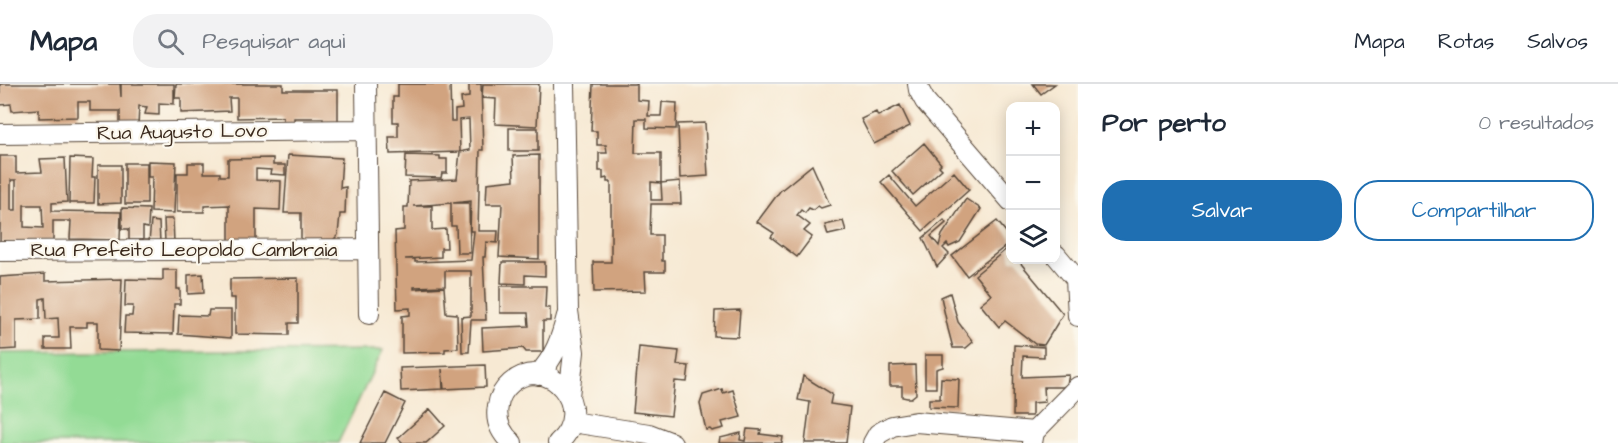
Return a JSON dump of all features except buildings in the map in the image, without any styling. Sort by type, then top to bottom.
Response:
[{"type":"street","points":[[366,84],[369,314]]},
{"type":"street","points":[[564,84],[568,311],[574,352],[569,396]]},
{"type":"street","points":[[918,84],[926,101],[1006,195]]},
{"type":"street","name":"Rua Augusto Lovo","points":[[0,134],[365,130]]},
{"type":"street","name":"Rua Prefeito Leopoldo Cambraia","points":[[0,251],[367,249]]},
{"type":"street","points":[[1060,260],[1077,279],[1078,316]]},
{"type":"street","points":[[538,375],[557,350],[568,311]]},
{"type":"street","points":[[512,443],[505,437],[499,426],[496,413],[498,401],[505,389],[514,381],[526,376],[538,375],[556,382],[569,396],[573,408],[568,433],[558,443]]},
{"type":"street","points":[[873,443],[878,434],[892,426],[916,423],[1033,438],[1078,387]]},
{"type":"street","points":[[572,422],[649,434],[672,443]]},
{"type":"green space","points":[[383,350],[338,443],[0,443],[0,353]]}]
